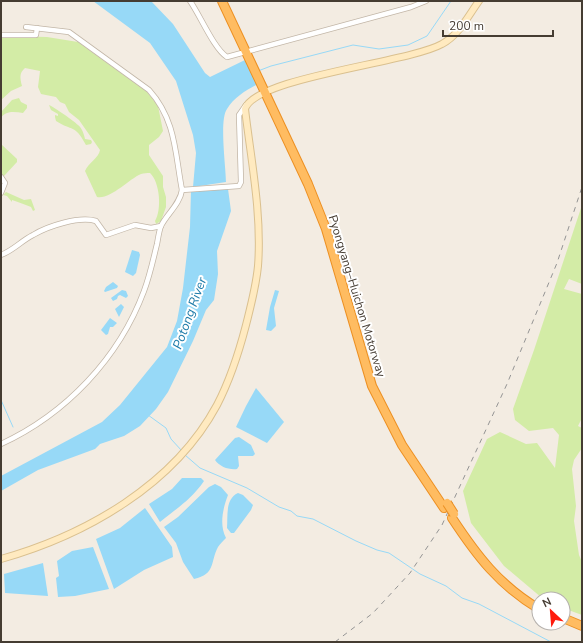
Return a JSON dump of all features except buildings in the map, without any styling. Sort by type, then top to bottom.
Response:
[{"type":"highway","name":"Pyongyang–Huichon Motorway","points":[[222,1],[249,52]]},
{"type":"highway","name":"Pyongyang–Huichon Motorway","points":[[226,1],[330,226],[364,350],[380,394],[404,440],[453,516],[484,558],[519,592],[531,599]]},
{"type":"highway","name":"Pyongyang–Huichon Motorway","points":[[453,516],[483,563],[521,598],[531,604]]},
{"type":"highway","points":[[571,621],[582,626]]},
{"type":"highway","points":[[571,625],[582,630]]},
{"type":"main road","points":[[1,559],[29,550],[88,524],[153,482],[176,460],[192,441],[217,404],[241,344],[255,293],[259,243],[245,109],[247,104],[267,90],[287,83],[435,48],[450,39],[460,29],[479,1]]},
{"type":"street","points":[[190,1],[224,55],[230,57],[411,7],[426,1]]},
{"type":"street","points":[[1,444],[30,429],[55,411],[94,375],[120,341],[132,320],[150,274],[161,226],[179,200],[182,190],[172,129],[157,99],[144,86],[69,32],[26,27]]},
{"type":"street","points":[[1,34],[36,35],[37,28]]},
{"type":"street","points":[[182,190],[239,186],[241,182],[239,115],[243,106],[247,104]]},
{"type":"street","points":[[1,177],[5,184],[1,193]]},
{"type":"street","points":[[1,255],[16,248],[32,235],[81,219],[96,221],[106,235],[135,226],[151,228],[161,226]]},
{"type":"green space","points":[[7,36],[47,37],[78,42],[147,92],[158,106],[163,131],[159,137],[149,145],[149,155],[163,176],[166,207],[161,221],[156,224],[155,221],[159,210],[159,196],[156,183],[150,173],[141,174],[108,195],[97,197],[85,171],[88,165],[98,156],[100,150],[79,120],[69,112],[65,104],[60,102],[56,97],[41,94],[38,87],[40,71],[25,68],[20,76],[22,86],[11,91],[1,100],[1,38]]},
{"type":"green space","points":[[19,98],[21,102],[27,105],[27,108],[23,113],[8,113],[3,115],[1,118],[1,112],[12,100]]},
{"type":"green space","points":[[49,105],[64,114],[79,126],[83,131],[85,139],[91,140],[91,144],[86,145],[76,131],[56,121],[55,115],[58,116],[58,114],[51,110]]},
{"type":"green space","points":[[1,144],[17,159],[17,162],[4,176],[1,175]]},
{"type":"green space","points":[[6,192],[24,200],[31,199],[35,210],[33,211],[31,207],[12,200],[12,202],[7,196],[3,195]]},
{"type":"green space","points":[[582,205],[582,284],[569,279],[564,289],[582,294],[582,418],[578,426],[582,428],[582,448],[574,460],[572,469],[576,506],[574,521],[579,555],[582,562],[582,615],[571,611],[571,591],[534,591],[504,566],[471,523],[463,491],[487,439],[500,432],[526,444],[537,443],[555,468],[559,435],[553,428],[529,431],[515,420],[513,409]]},
{"type":"water","points":[[93,1],[151,1],[173,24],[205,73],[210,77],[247,59],[258,84],[237,97],[227,109],[225,115],[223,133],[226,182],[193,187],[196,153],[193,135],[176,81],[150,43]]},
{"type":"water","name":"Potong River","points":[[228,189],[231,211],[217,251],[218,274],[214,300],[206,310],[193,341],[168,392],[156,409],[140,426],[124,436],[100,444],[95,449],[38,470],[1,491],[1,476],[102,422],[120,405],[167,347],[177,321],[183,288],[190,227],[191,190]]},
{"type":"water","points":[[132,250],[139,252],[140,255],[136,273],[133,276],[125,272]]},
{"type":"water","points":[[113,282],[118,286],[117,288],[105,292],[106,287]]},
{"type":"water","points":[[122,290],[126,291],[128,296],[126,298],[120,295],[113,301],[111,298]]},
{"type":"water","points":[[275,290],[279,291],[274,308],[276,326],[271,331],[266,330]]},
{"type":"water","points":[[121,304],[124,307],[119,317],[115,309]]},
{"type":"water","points":[[110,318],[117,323],[113,327],[110,327],[108,334],[106,335],[101,330]]},
{"type":"water","points":[[256,388],[284,422],[267,443],[236,427]]},
{"type":"water","points":[[239,437],[251,445],[255,454],[253,456],[238,456],[239,466],[237,469],[222,466],[215,460],[235,438]]},
{"type":"water","points":[[182,478],[201,478],[204,481],[189,499],[160,522],[149,504],[172,489]]},
{"type":"water","points":[[215,484],[221,487],[228,495],[223,511],[222,522],[226,538],[218,547],[209,571],[201,577],[194,579],[183,562],[176,543],[164,527],[178,517],[209,487]]},
{"type":"water","points":[[238,493],[243,495],[253,505],[234,533],[231,533],[227,528],[228,508],[231,499]]},
{"type":"water","points":[[145,508],[172,547],[173,557],[144,570],[114,589],[96,539],[120,528]]},
{"type":"water","points":[[93,547],[109,589],[75,596],[58,597],[56,578],[59,576],[57,561],[72,551]]},
{"type":"water","points":[[43,563],[48,596],[5,593],[4,574]]},
{"type":"waterway","points":[[258,71],[271,66],[353,45],[379,49],[408,45],[427,36],[451,1]]},
{"type":"waterway","points":[[1,400],[13,427]]},
{"type":"waterway","points":[[148,415],[166,428],[171,439],[182,451]]},
{"type":"waterway","points":[[185,455],[200,468],[247,488],[279,507],[291,511],[297,516],[313,519],[356,541],[377,550],[389,553],[420,574],[446,586],[462,598],[479,604],[551,642]]},
{"type":"railway","points":[[335,642],[373,613],[410,573],[442,525],[507,384],[557,263],[582,187]]}]
